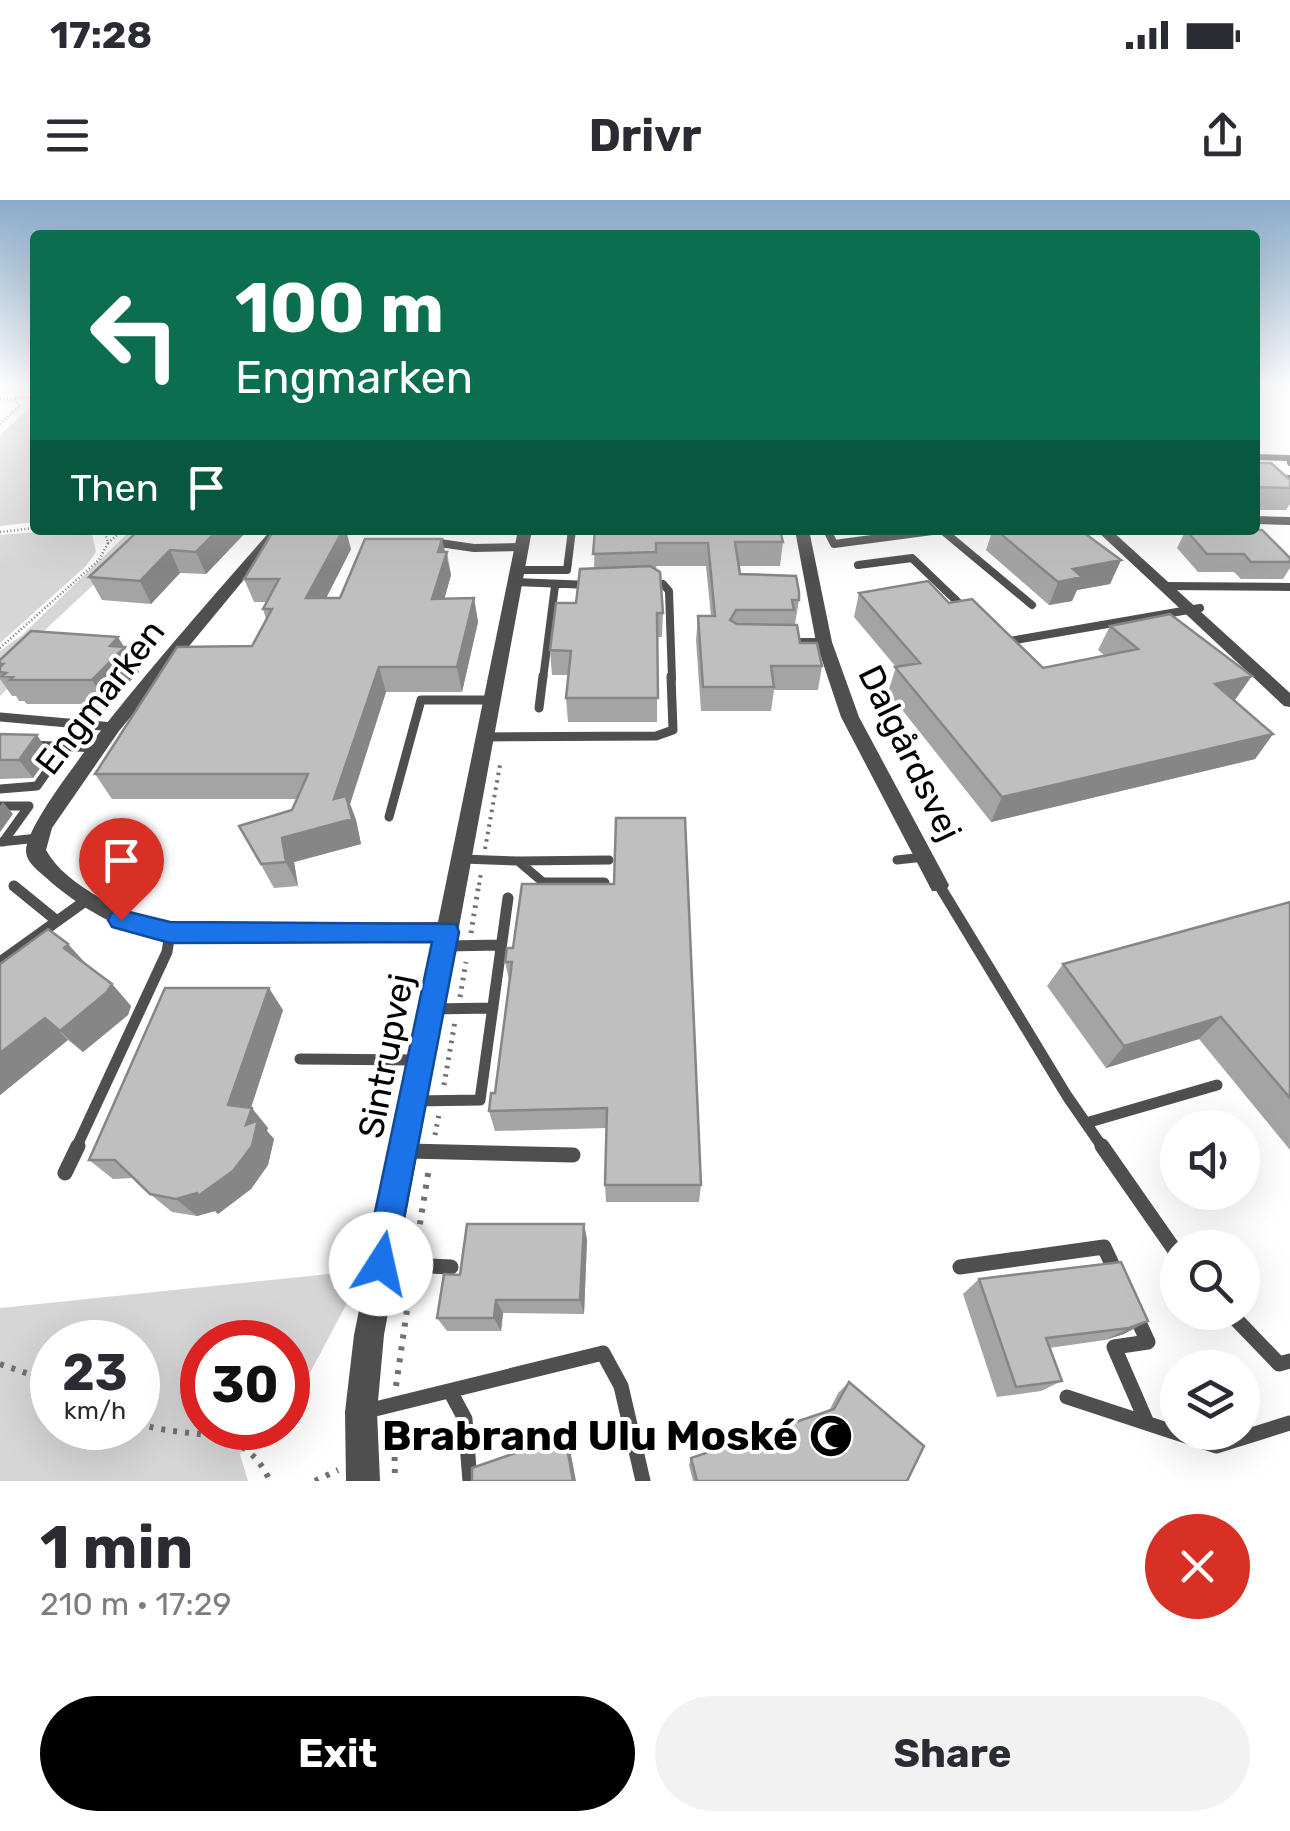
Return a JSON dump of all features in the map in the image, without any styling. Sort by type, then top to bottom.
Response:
[{"type":"street","name":"Engmarken","points":[[38,838],[113,728],[274,535]]},
{"type":"street","name":"Dalgårdsvej","points":[[802,535],[804,585],[850,718],[939,886]]},
{"type":"street","points":[[1110,535],[1195,609],[1290,702]]},
{"type":"street","points":[[1120,535],[1170,586]]},
{"type":"street","name":"Sintrupvej","points":[[363,1481],[361,1412],[381,1264],[520,557]]},
{"type":"street","points":[[1195,609],[1290,690]]},
{"type":"street","points":[[38,838],[38,858],[121,920],[170,932],[445,939]]},
{"type":"lane","points":[[1260,457],[1289,458],[1290,463]]},
{"type":"lane","points":[[1260,477],[1290,478]]},
{"type":"lane","points":[[1260,520],[1290,521]]},
{"type":"lane","points":[[426,541],[520,557],[567,570],[571,535]]},
{"type":"lane","points":[[830,535],[834,544],[903,535]]},
{"type":"lane","points":[[947,535],[1032,605]]},
{"type":"lane","points":[[520,557],[556,586],[594,584]]},
{"type":"lane","points":[[858,565],[912,558],[974,618]]},
{"type":"lane","points":[[486,737],[656,736],[672,730],[669,591],[657,582],[632,582]]},
{"type":"lane","points":[[539,708],[556,586]]},
{"type":"lane","points":[[1170,586],[1290,586]]},
{"type":"lane","points":[[1000,643],[1195,609]]},
{"type":"lane","points":[[770,642],[824,642]]},
{"type":"lane","points":[[389,817],[421,700],[493,700]]},
{"type":"lane","points":[[0,717],[113,728]]},
{"type":"lane","points":[[16,744],[98,748]]},
{"type":"lane","points":[[0,789],[38,786],[65,746]]},
{"type":"lane","points":[[0,806],[29,806],[2,842]]},
{"type":"lane","points":[[2,842],[38,838]]},
{"type":"lane","points":[[897,860],[924,857]]},
{"type":"lane","points":[[461,859],[609,860]]},
{"type":"lane","points":[[518,861],[544,883],[604,883]]},
{"type":"lane","points":[[14,886],[57,920]]},
{"type":"lane","points":[[939,886],[1086,1123],[1161,1230]]},
{"type":"lane","points":[[0,962],[88,898]]},
{"type":"lane","points":[[413,1101],[480,1100],[508,898]]},
{"type":"lane","points":[[65,1173],[168,952],[170,932]]},
{"type":"lane","points":[[445,939],[502,946]]},
{"type":"lane","points":[[432,1009],[493,1008]]},
{"type":"lane","points":[[300,1059],[421,1060]]},
{"type":"lane","points":[[1086,1123],[1218,1085]]},
{"type":"lane","points":[[403,1151],[573,1156]]},
{"type":"lane","points":[[960,1268],[1104,1247],[1148,1342],[1114,1347],[1147,1423]]},
{"type":"lane","points":[[381,1264],[450,1267]]},
{"type":"lane","points":[[1246,1330],[1279,1364],[1290,1361]]},
{"type":"lane","points":[[361,1412],[603,1353],[621,1386],[643,1481]]},
{"type":"lane","points":[[451,1393],[465,1419],[470,1481]]},
{"type":"lane","points":[[1067,1397],[1216,1446],[1290,1423]]},
{"type":"path","points":[[0,532],[30,529]]},
{"type":"path","points":[[106,535],[108,543]]},
{"type":"path","points":[[0,648],[99,560],[108,543],[118,535]]},
{"type":"path","points":[[0,1364],[30,1374]]},
{"type":"path","points":[[160,1431],[229,1436],[263,1459],[270,1481]]},
{"type":"shaded area","points":[[0,447],[30,447],[30,523],[0,526]]},
{"type":"shaded area","points":[[0,535],[92,535],[96,552],[86,566],[0,643]]},
{"type":"shaded area","points":[[126,535],[147,535],[30,644],[48,648],[0,696],[0,651],[22,635]]},
{"type":"shaded area","points":[[338,1273],[333,1289],[355,1288],[310,1372],[310,1320],[180,1320],[180,1450],[244,1450],[240,1454],[248,1481],[0,1481],[0,1308]]},
{"type":"building","points":[[1260,463],[1271,463],[1290,480],[1290,488],[1260,487]]},
{"type":"building","points":[[1262,530],[1290,562],[1251,562],[1244,554],[1207,554],[1190,535],[1260,535]]},
{"type":"building","points":[[134,535],[213,535],[196,552],[170,550],[140,581],[89,577]]},
{"type":"building","points":[[271,535],[340,535],[306,598],[340,598],[365,539],[442,539],[438,552],[447,552],[432,599],[474,598],[457,667],[379,667],[334,799],[346,796],[352,819],[282,838],[286,862],[261,864],[239,826],[292,810],[308,774],[95,774],[177,647],[252,646],[272,609],[263,609],[279,579],[244,579]]},
{"type":"building","points":[[595,535],[781,535],[783,542],[735,542],[740,574],[796,576],[799,600],[792,600],[794,610],[736,610],[730,620],[737,624],[797,625],[800,643],[817,643],[822,666],[771,666],[774,687],[703,687],[698,616],[715,616],[708,543],[656,543],[656,552],[593,554]]},
{"type":"building","points":[[1002,535],[1087,535],[1121,560],[1073,569],[1082,577],[1058,582]]},
{"type":"building","points":[[650,566],[660,572],[663,613],[657,613],[658,698],[566,698],[571,651],[550,650],[556,603],[576,603],[580,569]]},
{"type":"building","points":[[928,581],[949,603],[972,599],[1043,668],[1138,649],[1110,626],[1170,614],[1252,676],[1215,684],[1273,734],[1002,797],[895,667],[920,663],[859,593]]},
{"type":"building","points":[[31,631],[118,637],[110,646],[125,647],[92,680],[10,680],[13,677],[2,676],[6,673],[0,672],[0,660]]},
{"type":"building","points":[[0,734],[37,735],[19,760],[0,760]]},
{"type":"building","points":[[616,818],[685,818],[701,1185],[605,1185],[607,1108],[489,1111],[491,1093],[495,1093],[512,962],[505,962],[507,948],[513,948],[522,884],[614,884]]},
{"type":"building","points":[[1290,902],[1290,1098],[1221,1017],[1124,1046],[1063,964]]},
{"type":"building","points":[[48,929],[68,944],[64,948],[112,984],[60,1031],[45,1018],[0,1053],[0,964]]},
{"type":"building","points":[[165,988],[269,988],[228,1105],[252,1108],[246,1125],[258,1120],[252,1146],[233,1171],[198,1196],[197,1193],[176,1199],[150,1194],[115,1160],[89,1160]]},
{"type":"building","points":[[467,1224],[584,1224],[580,1300],[496,1300],[494,1318],[437,1318],[444,1274],[460,1275]]},
{"type":"building","points":[[1121,1262],[1148,1321],[1129,1328],[1046,1338],[1062,1381],[1016,1387],[979,1279]]},
{"type":"building","name":"Brabrand Ulu Moské","points":[[849,1382],[924,1446],[907,1481],[697,1481],[691,1458],[834,1409]]},
{"type":"building","points":[[565,1436],[573,1481],[472,1481],[472,1468]]},
{"type":"place","name":"Brabrand Ulu Moské","points":[[831,1436]]},
{"type":"route","points":[[121,920],[145,929],[170,932],[447,932],[381,1264]]}]
